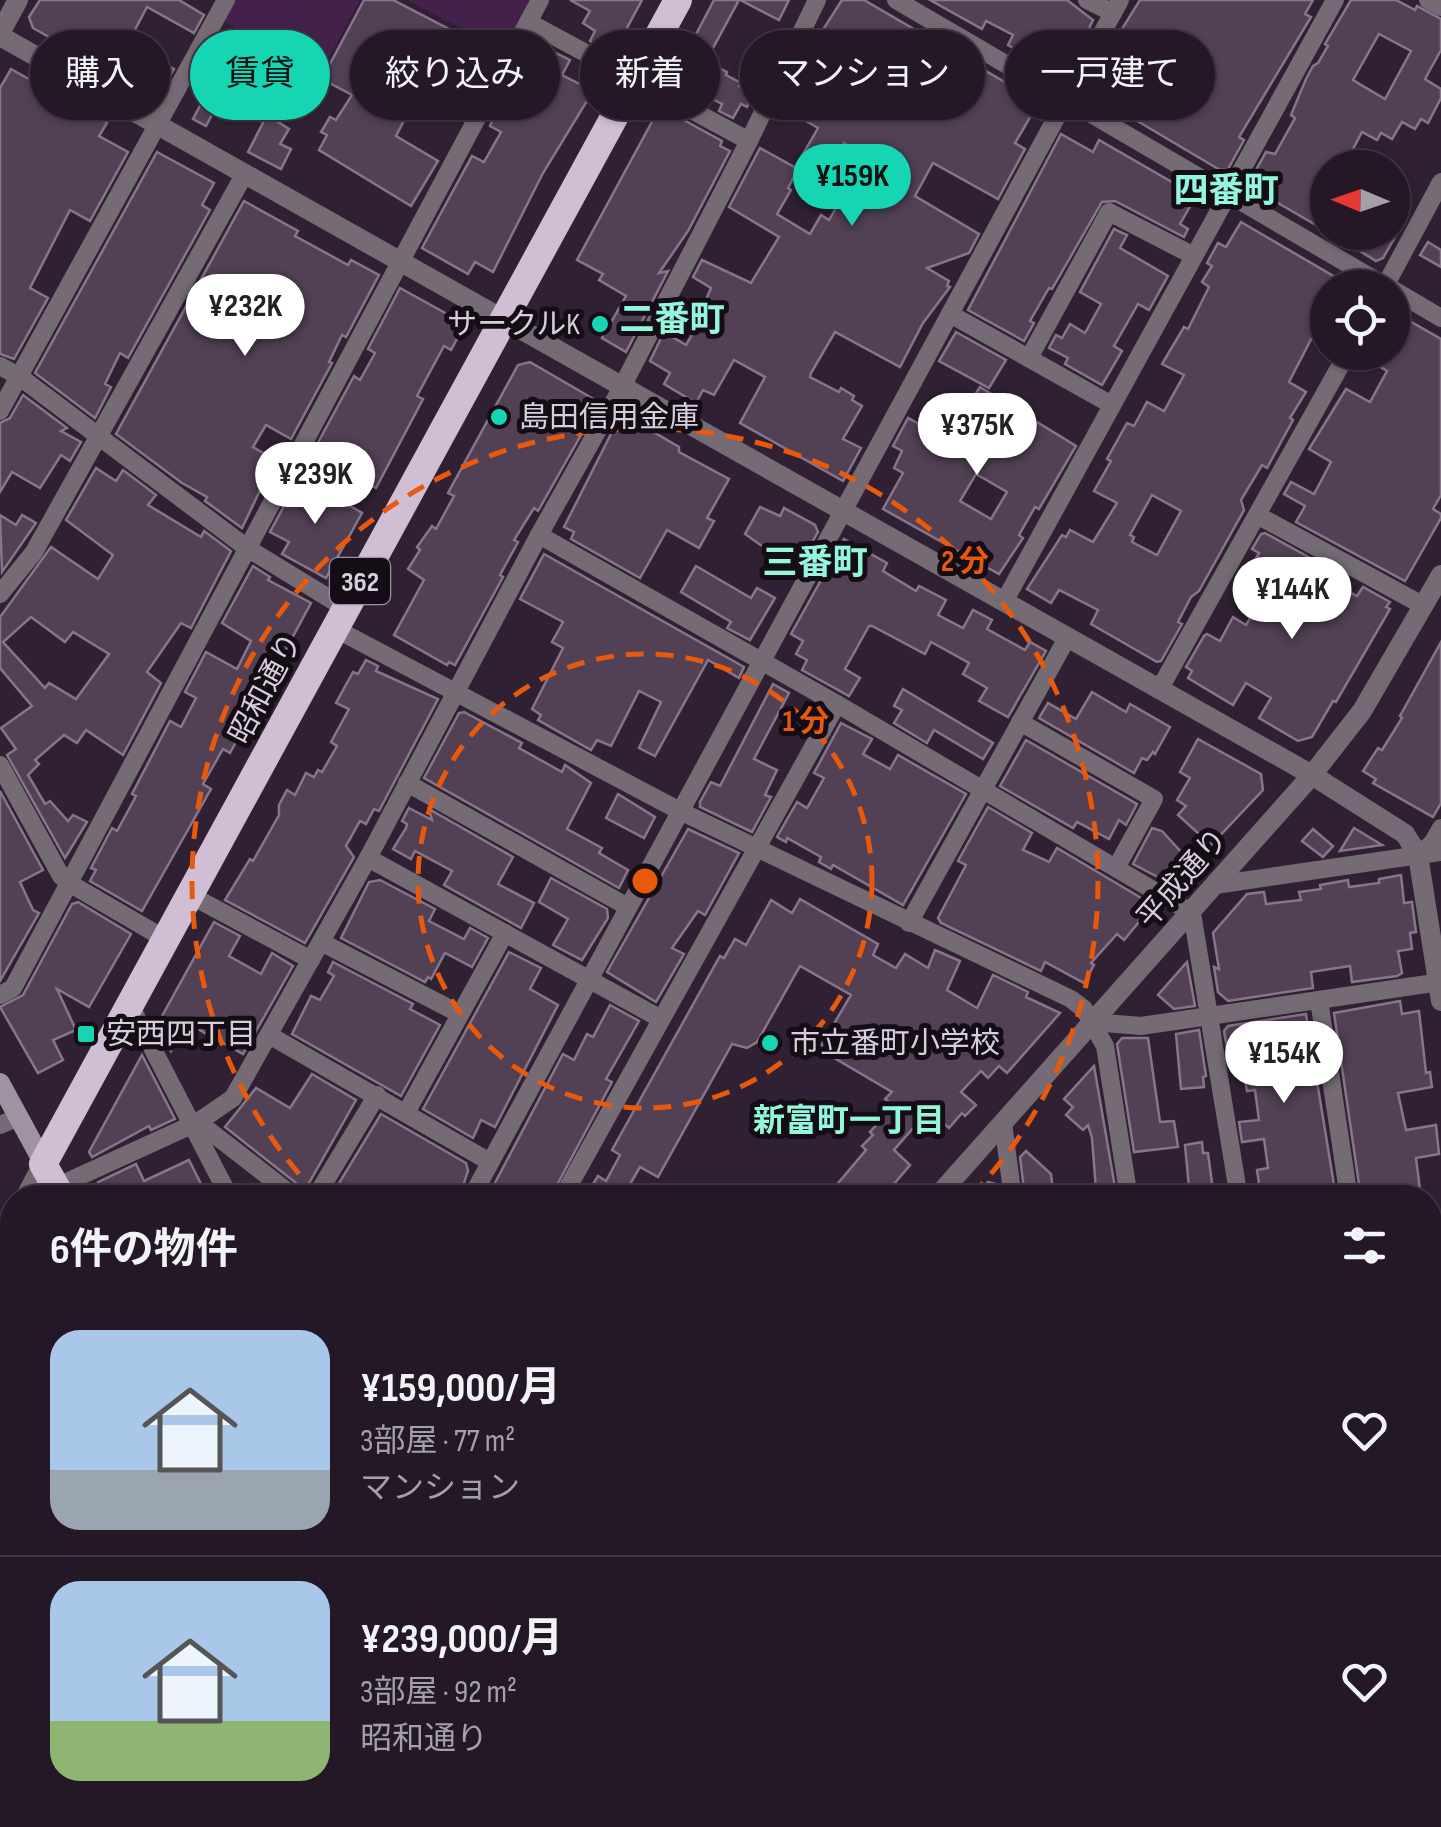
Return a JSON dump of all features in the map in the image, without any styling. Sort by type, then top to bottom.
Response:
[{"type":"highway","name":"昭和通り","points":[[662,30],[678,0]]},
{"type":"highway","name":"昭和通り","points":[[54,1183],[130,1005],[613,120]]},
{"type":"main road","points":[[0,1082],[10,1122],[54,1183]]},
{"type":"street","points":[[18,0],[0,34],[244,176],[503,318],[1312,776],[1405,834],[1418,855],[1440,989],[1319,1000],[1141,1026],[1092,1022]]},
{"type":"street","points":[[0,411],[226,0]]},
{"type":"street","points":[[0,995],[13,988],[540,0]]},
{"type":"street","points":[[54,1183],[195,1123],[233,1098],[368,858],[622,387],[817,0]]},
{"type":"street","points":[[896,0],[1005,64]]},
{"type":"street","points":[[1087,0],[1116,7],[1104,30]]},
{"type":"street","points":[[1428,0],[1441,7]]},
{"type":"street","points":[[1004,602],[1330,2]]},
{"type":"street","points":[[528,22],[580,50]]},
{"type":"street","points":[[710,120],[749,141]]},
{"type":"street","points":[[478,1185],[1055,120]]},
{"type":"street","points":[[1100,120],[1359,270]]},
{"type":"street","points":[[0,594],[34,552],[244,176]]},
{"type":"street","points":[[1397,270],[1441,182]]},
{"type":"street","points":[[1029,358],[1108,212],[1194,256]]},
{"type":"street","points":[[1410,300],[1441,318]]},
{"type":"street","points":[[950,314],[1112,405]]},
{"type":"street","points":[[0,366],[20,376],[340,618],[455,692],[680,811],[1071,999],[1084,1009],[1105,1046],[1127,1185]]},
{"type":"street","points":[[1159,690],[1338,370]]},
{"type":"street","points":[[1256,514],[1424,606]]},
{"type":"street","points":[[539,535],[761,660],[1192,913],[1237,1185]]},
{"type":"street","name":"平成通り","points":[[948,1185],[1312,776],[1362,712],[1441,575]]},
{"type":"street","points":[[909,923],[1067,638]]},
{"type":"street","points":[[569,1185],[837,704]]},
{"type":"street","points":[[1020,722],[1154,800],[1116,868]]},
{"type":"street","points":[[0,765],[62,876],[166,939]]},
{"type":"street","points":[[407,783],[628,907]]},
{"type":"street","points":[[1418,855],[1441,828]]},
{"type":"street","points":[[1215,885],[1441,852]]},
{"type":"street","points":[[368,858],[661,1019]]},
{"type":"street","points":[[190,894],[311,960]]},
{"type":"street","points":[[406,1112],[505,933]]},
{"type":"street","points":[[321,942],[460,1014]]},
{"type":"street","points":[[1319,1000],[1347,1185]]},
{"type":"street","points":[[130,1005],[195,1123],[224,1185]]},
{"type":"street","points":[[270,1034],[490,1162]]},
{"type":"street","points":[[324,1185],[377,1095]]},
{"type":"street","points":[[195,1123],[278,1185]]},
{"type":"street","points":[[1003,1123],[1011,1185]]},
{"type":"shaded area","points":[[236,0],[360,0],[330,56],[330,30],[239,30],[224,22]]},
{"type":"shaded area","points":[[407,0],[531,0],[515,30],[464,30]]},
{"type":"building","points":[[40,0],[179,0],[204,15],[196,30],[190,31],[147,7],[135,30],[37,30],[29,17]]},
{"type":"building","points":[[364,0],[393,0],[451,30],[350,30],[350,94],[330,83],[330,64]]},
{"type":"building","points":[[570,0],[642,0],[626,30],[594,30],[583,23],[590,11]]},
{"type":"building","points":[[714,0],[739,0],[720,35],[720,30],[698,30]]},
{"type":"building","points":[[740,0],[789,0],[779,20]]},
{"type":"building","points":[[842,0],[864,0],[915,30],[823,30]]},
{"type":"building","points":[[930,0],[1067,0],[1093,20],[1088,30],[1005,31],[986,21],[982,29]]},
{"type":"building","points":[[1140,0],[1313,0],[1305,14],[1311,17],[1239,137],[1244,140],[1228,169],[1220,170],[1136,120],[1215,120],[1215,30],[1121,30]]},
{"type":"building","points":[[1351,0],[1396,0],[1415,10],[1417,6],[1441,19],[1441,50],[1425,79],[1441,89],[1441,98],[1428,123],[1421,119],[1415,129],[1402,122],[1392,139],[1381,133],[1377,140],[1362,132],[1352,150],[1310,150],[1310,222],[1252,188],[1250,181],[1266,152],[1275,154],[1295,118],[1291,115],[1306,79],[1328,46],[1325,44]],"holes":[[[1379,34],[1411,51],[1385,99],[1353,80]]]},
{"type":"building","points":[[560,55],[570,60],[562,75],[580,84],[580,112],[543,173],[493,272],[475,262],[468,274],[422,248],[472,156],[484,162],[501,132],[490,126],[493,120],[560,120]]},
{"type":"building","points":[[720,68],[740,82],[740,106],[733,118],[720,112]]},
{"type":"building","points":[[11,69],[30,80],[30,120],[102,120],[107,123],[99,136],[128,152],[90,221],[70,210],[30,288],[48,298],[14,359],[0,354],[0,88]]},
{"type":"building","points":[[985,71],[1005,82],[1005,120],[1028,120],[1015,143],[1025,149],[998,199],[933,163],[915,196],[979,234],[969,253],[927,268],[949,281],[950,287],[923,323],[900,367],[835,332],[811,373],[810,377],[854,396],[852,400],[862,406],[843,439],[861,448],[843,481],[740,423],[765,377],[734,360],[714,395],[703,390],[696,403],[664,384],[670,373],[650,361],[664,332],[686,345],[701,319],[698,318],[711,288],[693,277],[702,260],[751,283],[779,237],[729,207],[760,148],[798,169],[777,214],[810,234],[821,215],[829,220],[848,187],[865,197],[882,166],[844,143],[828,172],[802,156],[818,128],[804,120],[985,120]]},
{"type":"building","points":[[350,98],[350,120],[404,120],[396,136],[438,161],[411,206],[319,150],[327,135],[321,132],[330,117],[336,120]]},
{"type":"building","points":[[264,120],[275,120],[289,129],[280,144],[291,149],[281,169],[248,152]]},
{"type":"building","points":[[653,120],[684,120],[722,141],[720,146],[730,151],[688,231],[659,273],[668,271],[626,352],[602,338],[626,296],[599,280],[603,274],[577,260]]},
{"type":"building","points":[[1061,134],[1093,152],[1099,140],[1196,196],[1180,224],[1188,229],[1184,237],[1115,201],[1102,202],[1030,321],[1034,323],[1024,341],[968,310]]},
{"type":"building","points":[[157,152],[214,183],[202,205],[210,210],[128,358],[120,353],[105,384],[111,387],[95,418],[35,373]]},
{"type":"building","points":[[244,201],[298,231],[295,236],[348,265],[351,260],[379,275],[346,337],[342,335],[329,362],[332,363],[291,439],[266,425],[253,447],[270,457],[260,475],[266,478],[242,528],[205,501],[207,497],[116,434]]},
{"type":"building","points":[[1241,222],[1323,270],[1310,270],[1310,341],[1289,382],[1306,392],[1267,468],[1262,465],[1241,500],[1244,510],[1157,662],[1091,624],[1098,610],[1059,590],[1051,603],[1027,589],[1062,535],[1066,537],[1070,530],[1093,542],[1117,503],[1094,491],[1127,423],[1134,426],[1147,402],[1164,411],[1184,375],[1162,364],[1184,327],[1188,329],[1209,287],[1202,282],[1212,266],[1207,263],[1218,243],[1226,247]],"holes":[[[1152,495],[1181,511],[1157,555],[1132,542],[1134,537],[1130,535]]]},
{"type":"building","points":[[1114,229],[1127,235],[1120,248],[1168,276],[1149,310],[1138,304],[1114,346],[1122,351],[1102,385],[1065,364],[1068,358],[1049,348],[1056,335],[1062,338],[1070,324],[1085,333],[1101,304],[1080,292]]},
{"type":"building","points":[[1428,242],[1441,250],[1441,267],[1420,255]]},
{"type":"building","points":[[1358,250],[1388,250],[1376,261]]},
{"type":"building","points":[[400,288],[458,320],[460,333],[451,350],[444,346],[417,396],[423,399],[376,488],[313,452],[354,376],[360,380],[375,353],[368,349]]},
{"type":"building","points":[[1410,321],[1441,339],[1441,495],[1433,509],[1441,518],[1405,581],[1296,522],[1305,506],[1284,494],[1291,482],[1314,494],[1331,462],[1309,449],[1346,389],[1370,402],[1387,371],[1410,370]]},
{"type":"building","points":[[956,332],[1006,360],[989,388],[939,361]]},
{"type":"building","points":[[530,362],[598,405],[538,511],[534,508],[514,540],[518,542],[500,575],[503,577],[455,665],[447,665],[394,635],[424,580],[408,569],[420,550],[417,547],[432,526],[436,529],[454,496],[448,493],[518,365]]},
{"type":"building","points":[[980,387],[1076,446],[1039,509],[1035,507],[1019,535],[1023,538],[999,574],[883,509],[903,473],[894,468],[902,451],[893,446],[908,418],[943,437],[955,416],[960,418]],"holes":[[[976,474],[1007,492],[991,519],[960,501]]]},
{"type":"building","points":[[23,395],[67,428],[61,431],[81,442],[70,461],[61,455],[40,488],[12,472],[0,492],[0,423],[10,418]]},
{"type":"building","points":[[617,422],[632,431],[638,423],[679,447],[679,452],[729,479],[707,518],[714,521],[699,548],[667,530],[640,578],[571,539],[574,532],[564,527]]},
{"type":"building","points":[[96,468],[116,481],[123,470],[156,495],[148,505],[201,537],[204,531],[231,551],[191,628],[181,623],[147,672],[161,683],[123,755],[86,730],[77,743],[64,735],[35,760],[39,764],[28,775],[45,804],[50,801],[68,821],[73,815],[87,822],[65,858],[7,755],[16,749],[1,728],[32,706],[0,668],[0,617],[51,547],[98,579],[113,555],[66,520]],"holes":[[[31,617],[65,642],[73,632],[109,654],[76,699],[49,683],[45,688],[3,642]]]},
{"type":"building","points":[[306,479],[362,513],[326,578],[282,554],[289,542],[270,532],[293,489],[299,492]]},
{"type":"building","points":[[760,507],[780,516],[784,508],[815,525],[818,532],[810,546],[805,543],[791,570],[766,556],[769,551],[745,534]]},
{"type":"building","points":[[0,515],[16,525],[22,515],[36,523],[2,572]]},
{"type":"building","points":[[1265,533],[1332,570],[1327,580],[1357,596],[1363,587],[1390,602],[1386,607],[1390,609],[1336,702],[1333,701],[1312,737],[1298,741],[1259,718],[1271,698],[1246,683],[1233,705],[1188,678],[1192,671],[1186,667],[1204,636],[1220,641],[1233,617],[1246,625],[1274,577],[1252,565],[1259,553],[1252,549]]},
{"type":"building","points":[[844,539],[887,563],[883,571],[916,591],[919,586],[946,600],[938,615],[963,628],[973,610],[992,620],[987,629],[1025,650],[1030,642],[1046,651],[1008,717],[979,701],[987,688],[963,674],[969,663],[931,642],[925,654],[872,626],[845,669],[860,678],[849,696],[802,670],[807,660],[796,654],[803,641],[791,634]]},
{"type":"building","points":[[544,554],[744,667],[739,678],[708,660],[655,756],[639,748],[661,702],[639,691],[611,746],[597,740],[591,750],[538,720],[541,715],[532,709],[563,648],[552,642],[563,622],[520,599]]},
{"type":"building","points":[[253,566],[270,577],[268,580],[311,603],[230,753],[223,749],[203,784],[211,789],[142,911],[90,881],[96,870],[91,868],[112,828],[117,831],[136,796],[132,794],[170,721],[181,727],[196,698],[185,692],[206,652],[237,669],[251,641],[222,623]]},
{"type":"building","points":[[696,566],[751,598],[757,588],[775,598],[750,640],[727,628],[731,622],[681,592]]},
{"type":"building","points":[[1441,642],[1441,803],[1433,817],[1373,783],[1376,779],[1363,771],[1402,718]]},
{"type":"building","points":[[366,660],[378,666],[376,671],[438,699],[379,811],[374,809],[366,824],[360,821],[346,846],[354,857],[305,943],[225,900],[279,815],[279,805],[287,790],[295,795],[306,773],[314,777],[318,770],[322,772],[337,746],[331,742],[349,709],[336,703],[353,672],[358,674]]},
{"type":"building","points":[[773,684],[789,693],[754,759],[777,770],[765,795],[771,797],[752,832],[700,807],[700,802],[711,782],[720,786]]},
{"type":"building","points":[[903,689],[993,743],[983,759],[934,730],[927,743],[894,723],[902,710],[894,706]]},
{"type":"building","points":[[1092,692],[1126,712],[1130,704],[1170,727],[1155,754],[1147,760],[1142,758],[1134,773],[1039,718],[1048,703],[1076,719]]},
{"type":"building","points":[[464,712],[522,743],[519,748],[562,772],[565,765],[591,783],[567,829],[602,848],[599,853],[628,870],[619,888],[424,778],[459,713]]},
{"type":"building","points":[[841,723],[872,739],[863,754],[890,769],[898,755],[966,794],[903,905],[833,865],[831,869],[819,862],[821,857],[787,838],[786,842],[777,837],[797,802],[807,808],[824,778],[814,773]]},
{"type":"building","points":[[1198,739],[1261,774],[1263,790],[1211,845],[1178,815],[1186,806],[1177,800],[1190,778],[1180,772]]},
{"type":"building","points":[[1026,740],[1137,804],[1126,825],[1119,820],[1109,839],[1077,822],[1073,828],[1000,786]]},
{"type":"building","points":[[0,791],[43,870],[20,882],[33,910],[39,913],[0,981]]},
{"type":"building","points":[[618,794],[655,817],[644,838],[606,818]]},
{"type":"building","points":[[988,807],[1032,833],[1023,850],[1049,862],[1057,848],[1153,905],[1124,940],[1117,934],[1091,963],[1094,965],[1084,983],[1045,962],[1041,971],[941,923],[938,918],[966,865],[958,861]]},
{"type":"building","points":[[409,808],[432,820],[429,809],[513,857],[498,884],[534,903],[521,928],[444,885],[452,871],[415,851],[411,859],[393,849],[406,828],[402,821]]},
{"type":"building","points":[[1152,828],[1162,831],[1193,865],[1175,886],[1133,864]]},
{"type":"building","points":[[1354,828],[1382,845],[1340,851]]},
{"type":"building","points":[[688,829],[739,853],[705,915],[698,911],[672,948],[684,954],[656,1002],[607,972]]},
{"type":"building","points":[[1313,829],[1333,846],[1323,857],[1302,841]]},
{"type":"building","points":[[1401,875],[1404,903],[1412,902],[1416,932],[1410,933],[1412,949],[1398,951],[1402,973],[1352,982],[1350,966],[1311,972],[1313,988],[1228,1001],[1218,992],[1213,933],[1247,894],[1264,892],[1266,904],[1301,900],[1299,892],[1321,889],[1320,885],[1348,880],[1349,887]]},
{"type":"building","points":[[551,878],[607,909],[608,918],[582,960],[553,945],[568,919],[539,902]]},
{"type":"building","points":[[380,880],[435,909],[429,921],[464,939],[470,928],[488,938],[472,967],[445,953],[431,979],[428,977],[425,982],[341,938],[369,882]]},
{"type":"building","points":[[800,899],[878,944],[873,955],[896,968],[905,954],[928,968],[935,950],[960,961],[947,990],[977,1008],[993,975],[1060,1013],[1007,1073],[999,1066],[988,1078],[981,1071],[961,1092],[976,1105],[965,1116],[962,1113],[949,1128],[937,1118],[923,1133],[915,1126],[894,1150],[910,1165],[893,1185],[837,1185],[866,1150],[862,1146],[873,1135],[870,1132],[878,1123],[875,1120],[890,1103],[885,1099],[892,1092],[819,1049],[851,995],[800,966],[757,1042],[747,1048],[732,1044],[658,1177],[640,1167],[630,1185],[592,1185],[598,1176],[606,1181],[620,1155],[612,1150],[720,956],[724,958],[735,939],[746,945],[771,900],[792,913]]},
{"type":"building","points":[[78,902],[131,934],[89,1007],[57,989],[76,1030],[53,1040],[63,1060],[38,1073],[0,1007],[23,995],[72,904]]},
{"type":"building","points":[[214,922],[240,936],[229,956],[261,974],[272,953],[293,966],[243,1054],[187,1023],[171,1051],[156,1027]]},
{"type":"building","points":[[509,952],[541,968],[530,989],[558,1005],[495,1127],[481,1120],[473,1138],[423,1109]]},
{"type":"building","points":[[333,962],[413,1004],[410,1009],[440,1025],[401,1096],[292,1034],[311,996],[320,1000],[334,976],[328,972]]},
{"type":"building","points":[[1187,962],[1195,1006],[1174,1009],[1158,995]]},
{"type":"building","points":[[1400,1001],[1402,1014],[1419,1011],[1426,1073],[1430,1072],[1432,1087],[1398,1093],[1406,1130],[1436,1125],[1439,1154],[1416,1158],[1419,1185],[1359,1185],[1334,1013]]},
{"type":"building","points":[[610,1005],[639,1021],[606,1079],[612,1082],[557,1185],[494,1185],[563,1054],[574,1060],[587,1034],[593,1037]]},
{"type":"building","points":[[1306,1014],[1334,1185],[1259,1185],[1257,1170],[1268,1168],[1264,1139],[1242,1142],[1239,1122],[1259,1120],[1255,1090],[1247,1091],[1242,1063],[1230,1065],[1224,1031],[1228,1026]]},
{"type":"building","points":[[1199,1030],[1204,1087],[1181,1089],[1176,1034]]},
{"type":"building","points":[[1122,1038],[1148,1038],[1160,1122],[1174,1121],[1178,1147],[1134,1152],[1117,1044]]},
{"type":"building","points":[[142,1055],[175,1119],[151,1130],[149,1126],[92,1157],[89,1152]]},
{"type":"building","points":[[1094,1066],[1115,1185],[1096,1185],[1088,1125],[1083,1130],[1066,1115],[1073,1107],[1064,1099]]},
{"type":"building","points":[[312,1074],[356,1100],[308,1185],[299,1185],[225,1127],[256,1088],[290,1108]]},
{"type":"building","points":[[381,1114],[466,1163],[468,1171],[463,1185],[338,1185]]},
{"type":"building","points":[[1202,1142],[1203,1153],[1208,1153],[1212,1185],[1189,1185],[1185,1145]]},
{"type":"building","points":[[1026,1151],[1051,1174],[1052,1185],[1023,1185],[1020,1157]]},
{"type":"building","points":[[189,1160],[202,1185],[98,1182],[136,1164],[144,1181]]},
{"type":"place","name":"サークルK","points":[[600,324]]},
{"type":"place","name":"島田信用金庫","points":[[499,417]]},
{"type":"place","name":"安西四丁目","points":[[86,1034]]},
{"type":"place","name":"市立番町小学校","points":[[770,1043]]},
{"type":"district","name":"四番町","points":[[1226,190]]},
{"type":"district","name":"二番町","points":[[672,319]]},
{"type":"district","name":"三番町","points":[[815,562]]},
{"type":"district","name":"新富町一丁目","points":[[849,1120]]}]
